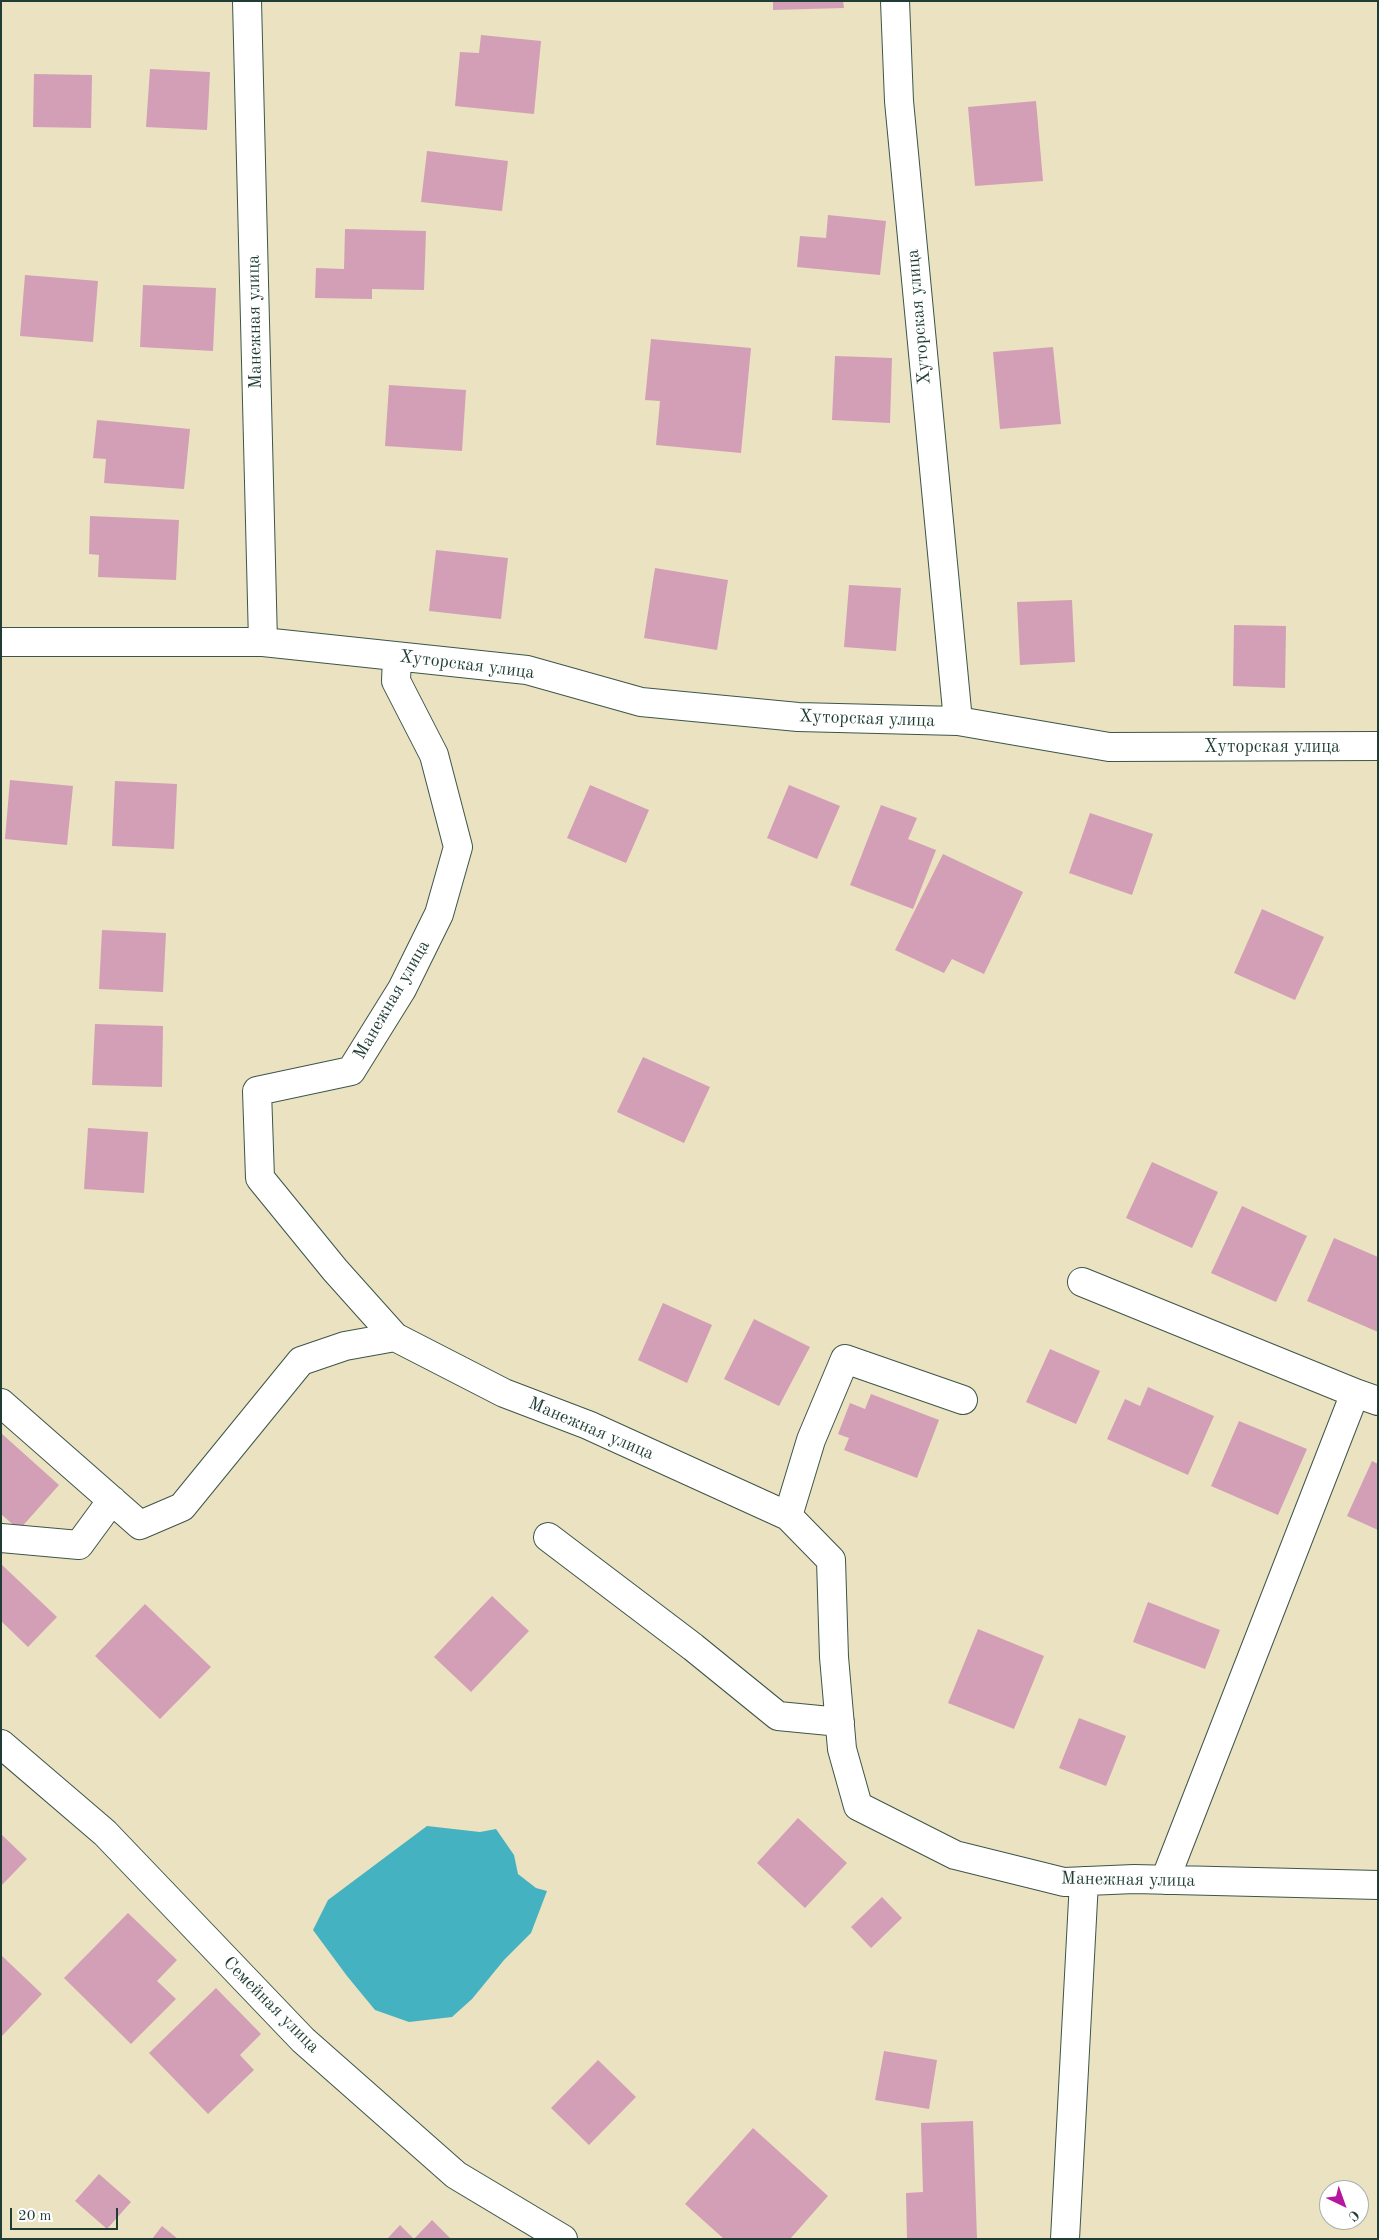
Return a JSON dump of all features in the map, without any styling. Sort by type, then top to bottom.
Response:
[{"type":"street","name":"Манежная улица","points":[[248,1],[263,642]]},
{"type":"street","name":"Хуторская улица","points":[[896,1],[899,101],[958,721]]},
{"type":"street","name":"Хуторская улица","points":[[1,642],[263,642],[527,670],[641,702],[798,717],[958,721],[1109,747],[1378,746]]},
{"type":"street","name":"Манежная улица","points":[[397,657],[396,681],[434,755],[458,847],[439,914],[402,989],[351,1071],[257,1090],[260,1178],[335,1270],[395,1336],[504,1393],[588,1425],[788,1516],[831,1560],[834,1657],[842,1749],[858,1806],[955,1855],[1064,1882],[1165,1880],[1378,1885]]},
{"type":"street","points":[[1082,1282],[1366,1397],[1165,1880]]},
{"type":"street","points":[[1,1403],[140,1525],[182,1507],[301,1361],[345,1346],[395,1336]]},
{"type":"street","points":[[788,1516],[811,1440],[845,1359],[963,1400]]},
{"type":"street","points":[[1,1538],[79,1545],[112,1500]]},
{"type":"street","points":[[548,1537],[693,1647],[778,1716],[840,1722]]},
{"type":"street","name":"Семейная улица","points":[[1,1744],[104,1833],[303,2040],[456,2175],[563,2239]]},
{"type":"street","points":[[1065,2239],[1084,1881]]},
{"type":"water","points":[[427,1826],[480,1832],[496,1829],[514,1855],[518,1874],[536,1888],[547,1891],[531,1933],[504,1960],[472,1999],[452,2017],[409,2022],[375,2010],[313,1930],[328,1900]]},
{"type":"building","points":[[773,1],[843,1],[844,8],[773,10]]},
{"type":"building","points":[[481,35],[541,41],[534,114],[455,106],[460,52],[479,53]]},
{"type":"building","points":[[150,69],[210,72],[207,130],[146,127]]},
{"type":"building","points":[[34,74],[92,75],[91,128],[33,127]]},
{"type":"building","points":[[1036,101],[1043,181],[975,186],[968,107]]},
{"type":"building","points":[[427,151],[508,161],[502,211],[421,202]]},
{"type":"building","points":[[828,215],[886,221],[880,275],[797,267],[800,236],[826,238]]},
{"type":"building","points":[[345,229],[426,231],[424,290],[372,289],[372,299],[315,298],[316,268],[344,269]]},
{"type":"building","points":[[25,275],[98,281],[93,342],[20,336]]},
{"type":"building","points":[[143,285],[216,288],[213,351],[140,347]]},
{"type":"building","points":[[651,339],[751,348],[741,453],[656,445],[660,401],[645,400]]},
{"type":"building","points":[[1053,347],[1061,424],[1000,429],[993,352]]},
{"type":"building","points":[[835,356],[892,358],[890,423],[832,420]]},
{"type":"building","points":[[389,385],[466,390],[462,451],[385,446]]},
{"type":"building","points":[[97,420],[190,429],[184,489],[104,483],[106,459],[93,458]]},
{"type":"building","points":[[90,516],[179,520],[176,580],[98,577],[99,555],[89,554]]},
{"type":"building","points":[[436,550],[508,558],[501,619],[429,611]]},
{"type":"building","points":[[655,568],[728,580],[717,650],[644,638]]},
{"type":"building","points":[[849,585],[901,588],[896,651],[844,647]]},
{"type":"building","points":[[1072,600],[1075,662],[1020,665],[1017,602]]},
{"type":"building","points":[[1234,625],[1286,626],[1285,688],[1233,686]]},
{"type":"building","points":[[10,780],[73,786],[67,845],[5,839]]},
{"type":"building","points":[[115,781],[177,784],[174,849],[112,846]]},
{"type":"building","points":[[590,785],[649,810],[626,863],[567,838]]},
{"type":"building","points":[[789,785],[840,806],[817,859],[767,838]]},
{"type":"building","points":[[881,805],[917,818],[908,839],[936,850],[913,909],[850,885]]},
{"type":"building","points":[[1090,813],[1153,834],[1132,895],[1069,873]]},
{"type":"building","points":[[943,854],[1023,892],[984,974],[952,959],[944,973],[895,950]]},
{"type":"building","points":[[1262,909],[1324,937],[1295,1000],[1234,973]]},
{"type":"building","points":[[102,930],[166,933],[163,992],[99,989]]},
{"type":"building","points":[[95,1024],[163,1026],[162,1087],[92,1085]]},
{"type":"building","points":[[643,1057],[710,1087],[684,1143],[617,1112]]},
{"type":"building","points":[[88,1128],[148,1132],[144,1193],[84,1189]]},
{"type":"building","points":[[1152,1162],[1218,1192],[1192,1248],[1126,1218]]},
{"type":"building","points":[[1242,1206],[1307,1236],[1276,1302],[1211,1273]]},
{"type":"building","points":[[1334,1238],[1378,1257],[1378,1332],[1307,1301]]},
{"type":"building","points":[[663,1303],[712,1325],[687,1383],[638,1360]]},
{"type":"building","points":[[754,1319],[810,1347],[779,1406],[724,1379]]},
{"type":"building","points":[[1050,1349],[1100,1371],[1076,1424],[1026,1402]]},
{"type":"building","points":[[1148,1387],[1214,1416],[1188,1475],[1107,1439],[1125,1399],[1140,1406]]},
{"type":"building","points":[[871,1394],[939,1420],[917,1478],[844,1450],[849,1438],[838,1434],[850,1403],[865,1409]]},
{"type":"building","points":[[1239,1421],[1307,1449],[1278,1515],[1211,1486]]},
{"type":"building","points":[[1,1433],[59,1485],[19,1530],[1,1514]]},
{"type":"building","points":[[1372,1461],[1378,1464],[1378,1530],[1347,1516]]},
{"type":"building","points":[[1,1564],[57,1617],[28,1647],[1,1621]]},
{"type":"building","points":[[492,1596],[529,1631],[471,1692],[434,1657]]},
{"type":"building","points":[[1148,1602],[1220,1630],[1205,1669],[1133,1642]]},
{"type":"building","points":[[145,1604],[211,1667],[160,1719],[95,1656]]},
{"type":"building","points":[[978,1629],[1044,1656],[1014,1729],[948,1703]]},
{"type":"building","points":[[1079,1718],[1126,1736],[1106,1786],[1059,1768]]},
{"type":"building","points":[[798,1818],[847,1863],[805,1908],[757,1863]]},
{"type":"building","points":[[1,1834],[27,1859],[1,1886]]},
{"type":"building","points":[[882,1897],[902,1918],[871,1948],[851,1927]]},
{"type":"building","points":[[128,1913],[177,1960],[157,1981],[176,1999],[131,2044],[64,1978]]},
{"type":"building","points":[[1,1955],[42,1994],[1,2037]]},
{"type":"building","points":[[216,1988],[261,2034],[240,2055],[254,2070],[208,2114],[149,2053]]},
{"type":"building","points":[[884,2051],[937,2060],[929,2109],[875,2100]]},
{"type":"building","points":[[598,2060],[636,2097],[589,2145],[551,2108]]},
{"type":"building","points":[[973,2121],[977,2239],[907,2239],[906,2193],[923,2192],[921,2123]]},
{"type":"building","points":[[753,2128],[828,2196],[790,2239],[724,2239],[685,2204]]},
{"type":"building","points":[[99,2174],[131,2202],[107,2229],[75,2201]]},
{"type":"building","points":[[432,2220],[451,2239],[414,2239]]},
{"type":"building","points":[[400,2225],[414,2239],[387,2239]]},
{"type":"building","points":[[162,2226],[178,2239],[152,2239]]}]
